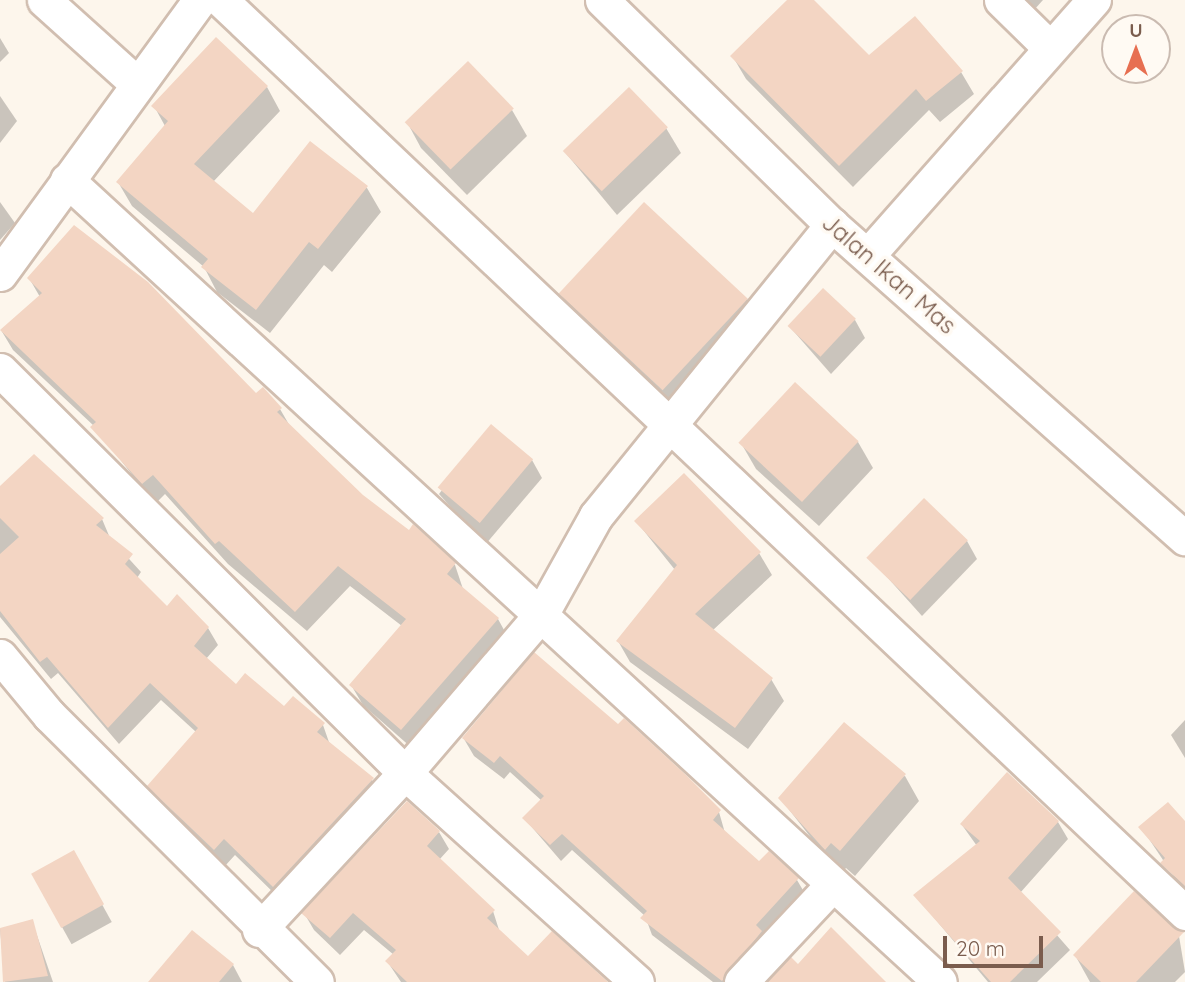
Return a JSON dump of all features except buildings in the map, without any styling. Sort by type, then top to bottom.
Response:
[{"type":"street","points":[[44,0],[135,82]]},
{"type":"street","points":[[0,274],[135,82],[200,0]]},
{"type":"street","points":[[221,0],[1185,913]]},
{"type":"street","name":"Jalan Ikan Mas","points":[[602,0],[832,225],[1185,538]]},
{"type":"street","points":[[1001,0],[1048,46]]},
{"type":"street","points":[[868,255],[1048,46],[1094,0]]},
{"type":"street","points":[[67,180],[542,613],[832,885],[940,982]]},
{"type":"street","points":[[259,930],[405,773],[542,613],[575,547],[832,225]]},
{"type":"street","points":[[0,370],[405,773],[637,982]]},
{"type":"street","points":[[0,656],[49,715],[259,930],[317,982]]},
{"type":"street","points":[[741,982],[832,885]]}]
